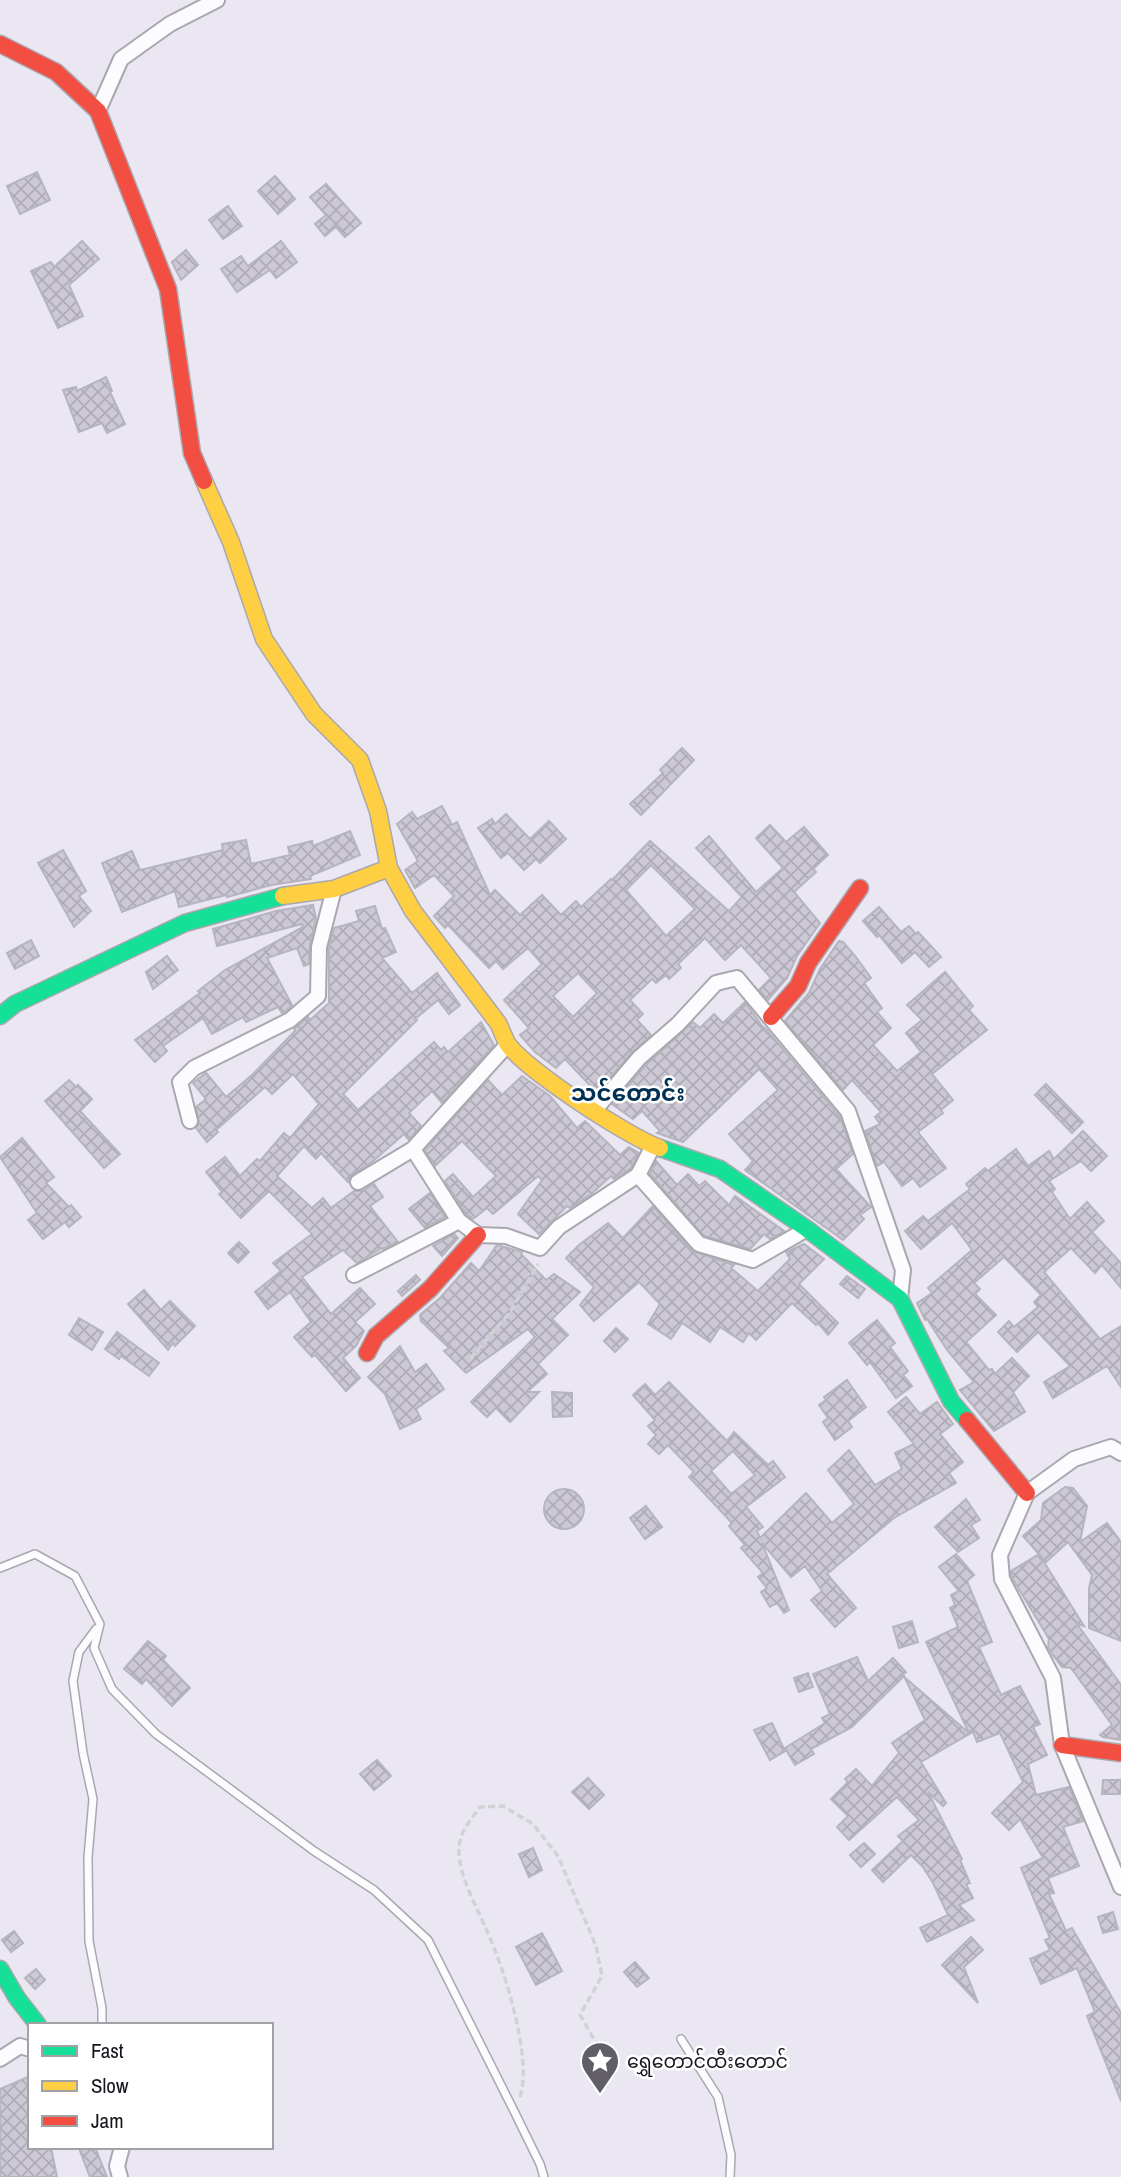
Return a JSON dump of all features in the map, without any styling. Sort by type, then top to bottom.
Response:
[{"type":"street","points":[[98,111],[121,59],[170,24],[217,0]]},
{"type":"street","points":[[0,44],[56,72],[98,111],[168,289],[192,453],[231,542],[264,639],[314,715],[360,760],[379,811],[389,868],[413,911],[498,1023],[508,1045],[532,1067],[594,1111],[653,1146],[720,1170],[807,1229],[900,1299],[951,1401],[1027,1493]]},
{"type":"street","points":[[0,1016],[15,1004],[185,923],[273,898],[334,889],[389,868]]},
{"type":"street","points":[[771,1017],[798,988],[806,974],[808,963],[860,888]]},
{"type":"street","points":[[190,1121],[180,1082],[194,1068],[290,1020],[318,996],[319,947],[334,889]]},
{"type":"street","points":[[594,1111],[639,1058],[678,1024],[716,983],[737,978],[848,1111],[903,1269],[900,1299]]},
{"type":"street","points":[[358,1182],[413,1149],[508,1045]]},
{"type":"street","points":[[413,1149],[458,1221],[478,1235],[506,1236],[540,1248],[559,1227],[638,1175],[653,1146]]},
{"type":"street","points":[[638,1175],[699,1244],[753,1260],[807,1229]]},
{"type":"street","points":[[354,1275],[458,1221]]},
{"type":"street","points":[[367,1353],[376,1336],[430,1289],[478,1235]]},
{"type":"street","points":[[1121,1452],[1111,1447],[1074,1459],[1027,1493],[1000,1555],[1002,1579],[1053,1678],[1062,1745],[1121,1887]]},
{"type":"street","points":[[1062,1745],[1121,1753]]},
{"type":"street","points":[[0,1969],[37,2023]]},
{"type":"street","points":[[0,2059],[20,2046],[28,2048]]},
{"type":"street","points":[[120,2177],[117,2166],[121,2149]]},
{"type":"lane","points":[[0,1569],[35,1554],[75,1576],[100,1624],[94,1648],[113,1689],[156,1734],[314,1851],[373,1890],[428,1940],[516,2113],[544,2177]]},
{"type":"lane","points":[[100,1624],[79,1652],[73,1681],[83,1753],[93,1799],[88,1857],[89,1941],[102,2008],[102,2023]]},
{"type":"lane","points":[[681,2039],[718,2097],[731,2155],[730,2177]]},
{"type":"path","points":[[470,1359],[510,1312],[537,1268],[540,1248]]},
{"type":"path","points":[[516,2113],[525,2084],[522,2051],[505,1982],[491,1938],[467,1884],[459,1851],[463,1830],[480,1807],[503,1806],[533,1824],[558,1856],[596,1946],[602,1976],[580,2015],[608,2063]]},
{"type":"building","points":[[37,172],[50,200],[20,214],[7,186]]},
{"type":"building","points":[[275,176],[295,199],[278,214],[258,191]]},
{"type":"building","points":[[326,184],[361,223],[345,237],[336,227],[325,236],[315,224],[326,215],[310,197]]},
{"type":"building","points":[[228,206],[242,226],[223,239],[209,220]]},
{"type":"building","points":[[82,241],[99,259],[69,285],[83,316],[58,328],[31,271],[51,262],[54,267]]},
{"type":"building","points":[[281,241],[297,262],[276,278],[270,270],[237,292],[221,269],[241,256],[248,266]]},
{"type":"building","points":[[186,250],[198,265],[181,280],[172,262]]},
{"type":"building","points":[[106,377],[125,424],[107,433],[102,423],[79,432],[63,390],[76,387],[77,391]]},
{"type":"building","points":[[682,748],[694,760],[641,815],[630,804],[663,773],[660,770]]},
{"type":"building","points":[[442,806],[452,825],[457,822],[490,895],[495,890],[520,915],[542,895],[561,915],[576,901],[581,907],[650,841],[729,911],[742,897],[696,848],[709,836],[756,892],[783,868],[756,838],[770,825],[786,842],[804,827],[828,855],[813,869],[816,872],[794,892],[820,923],[797,956],[787,978],[768,1000],[759,990],[771,978],[741,945],[725,960],[705,938],[678,964],[681,968],[669,979],[666,975],[656,983],[652,979],[630,1000],[643,1014],[637,1020],[651,1035],[632,1052],[599,1090],[595,1091],[565,1059],[556,1068],[535,1052],[520,1035],[529,1028],[504,1000],[542,964],[528,948],[503,969],[496,961],[489,968],[448,925],[445,928],[434,916],[454,896],[434,875],[415,888],[405,870],[418,861],[397,824],[412,812],[417,819]],"holes":[[[651,865],[695,909],[666,936],[626,890]],[[578,973],[597,993],[573,1017],[553,996]]]},
{"type":"building","points":[[506,814],[530,839],[549,821],[566,839],[540,863],[536,859],[524,870],[508,853],[501,858],[478,828],[492,819],[495,824]]},
{"type":"building","points":[[350,831],[360,855],[310,876],[311,879],[271,885],[179,907],[175,891],[122,912],[102,863],[132,851],[140,870],[223,850],[222,844],[246,840],[251,864],[290,855],[288,847],[312,841],[313,846]]},
{"type":"building","points":[[63,850],[86,891],[79,896],[91,911],[74,927],[38,863]]},
{"type":"building","points":[[313,905],[316,919],[309,964],[304,966],[297,948],[267,958],[292,1005],[285,1012],[282,1013],[278,1007],[246,1022],[243,1017],[212,1034],[203,1018],[163,1046],[167,1051],[155,1062],[135,1040],[200,993],[198,991],[225,970],[303,927],[302,924],[217,946],[213,929],[276,911]]},
{"type":"building","points":[[375,906],[382,929],[385,928],[396,952],[382,958],[412,993],[437,973],[460,1005],[449,1014],[438,1000],[415,1019],[417,1020],[343,1094],[358,1110],[434,1042],[441,1050],[444,1047],[448,1052],[481,1022],[494,1045],[442,1103],[432,1091],[409,1113],[421,1126],[409,1140],[404,1134],[372,1162],[353,1174],[348,1182],[321,1153],[316,1159],[304,1146],[277,1176],[312,1208],[323,1198],[331,1208],[354,1191],[362,1191],[374,1184],[383,1197],[370,1206],[398,1242],[357,1263],[343,1250],[302,1277],[331,1314],[360,1288],[375,1304],[355,1322],[364,1331],[356,1346],[343,1358],[360,1378],[346,1391],[315,1355],[312,1357],[294,1337],[311,1322],[290,1292],[268,1309],[255,1292],[281,1271],[273,1263],[312,1234],[269,1191],[241,1218],[219,1194],[222,1192],[206,1172],[225,1157],[240,1176],[257,1159],[260,1161],[284,1133],[290,1138],[319,1104],[293,1074],[272,1094],[265,1087],[216,1130],[218,1132],[207,1142],[196,1128],[199,1123],[196,1107],[206,1099],[193,1083],[206,1073],[226,1097],[253,1074],[294,1029],[308,1017],[310,1020],[329,1003],[329,948],[334,928],[359,921],[356,911]]},
{"type":"building","points":[[879,907],[901,932],[909,926],[941,957],[929,967],[915,952],[902,963],[879,935],[877,937],[863,921]]},
{"type":"building","points":[[31,940],[39,956],[15,969],[7,953]]},
{"type":"building","points":[[839,941],[856,957],[871,978],[864,983],[882,1008],[877,1012],[891,1028],[873,1045],[897,1071],[921,1052],[906,1033],[922,1020],[907,1005],[945,972],[973,1006],[969,1010],[987,1030],[932,1074],[953,1100],[941,1110],[943,1113],[918,1132],[946,1168],[920,1187],[913,1178],[902,1186],[884,1162],[877,1166],[865,1131],[880,1124],[875,1117],[881,1112],[852,1080],[843,1090],[785,1021],[809,993],[820,969]]},
{"type":"building","points":[[167,956],[178,970],[153,989],[146,972]]},
{"type":"building","points":[[745,1002],[762,1026],[840,1117],[853,1154],[836,1169],[871,1207],[860,1215],[864,1219],[843,1240],[745,1170],[753,1161],[729,1134],[778,1090],[759,1069],[683,1142],[657,1133],[660,1131],[642,1111],[633,1119],[612,1104],[646,1065],[693,1022],[700,1028],[714,1014],[723,1023]]},
{"type":"building","points":[[522,1076],[550,1096],[577,1128],[585,1121],[620,1155],[629,1147],[639,1153],[631,1168],[614,1179],[611,1176],[590,1195],[570,1208],[567,1206],[539,1234],[518,1214],[542,1180],[538,1176],[493,1214],[487,1208],[473,1219],[466,1214],[445,1181],[453,1174],[473,1197],[496,1176],[462,1141],[435,1166],[425,1150],[488,1080],[502,1095]]},
{"type":"building","points":[[69,1080],[92,1099],[80,1111],[120,1154],[104,1168],[45,1101]]},
{"type":"building","points":[[1046,1084],[1083,1122],[1072,1133],[1035,1095]]},
{"type":"building","points":[[1083,1131],[1107,1156],[1091,1171],[1081,1161],[1049,1181],[1055,1189],[1052,1192],[1070,1219],[1087,1202],[1104,1221],[1092,1232],[1121,1263],[1121,1288],[1102,1265],[1095,1273],[1071,1248],[1044,1272],[1100,1339],[1121,1326],[1121,1387],[1107,1366],[1053,1398],[1044,1382],[1070,1366],[1038,1332],[1017,1352],[998,1332],[1009,1321],[1014,1327],[1038,1307],[1034,1302],[1041,1295],[1004,1257],[974,1283],[980,1289],[975,1294],[996,1315],[966,1342],[995,1374],[1012,1358],[1029,1376],[1013,1392],[1025,1412],[994,1431],[960,1390],[974,1382],[947,1350],[927,1319],[925,1320],[917,1303],[932,1293],[928,1288],[972,1250],[952,1223],[921,1249],[905,1231],[923,1216],[928,1221],[970,1189],[966,1184],[985,1168],[988,1171],[1016,1149],[1028,1166],[1049,1151],[1054,1159]]},
{"type":"building","points":[[22,1138],[54,1177],[46,1183],[81,1217],[69,1227],[65,1222],[43,1239],[28,1220],[37,1213],[0,1157]]},
{"type":"building","points":[[656,1161],[677,1185],[688,1174],[699,1186],[705,1181],[729,1205],[735,1196],[784,1231],[770,1239],[764,1234],[750,1249],[704,1236],[650,1174]]},
{"type":"building","points":[[430,1193],[445,1217],[425,1228],[409,1209]]},
{"type":"building","points":[[653,1206],[692,1251],[734,1265],[731,1268],[758,1291],[790,1259],[786,1252],[804,1244],[824,1259],[799,1284],[838,1323],[828,1335],[818,1323],[816,1325],[792,1303],[756,1340],[749,1333],[743,1342],[720,1327],[710,1342],[682,1323],[671,1339],[648,1324],[660,1304],[639,1282],[594,1321],[580,1305],[594,1287],[566,1258],[608,1223],[623,1238]]},
{"type":"building","points":[[454,1234],[458,1238],[442,1256],[433,1246]]},
{"type":"building","points":[[239,1242],[249,1252],[238,1263],[228,1253]]},
{"type":"building","points":[[497,1245],[522,1252],[546,1280],[554,1274],[580,1292],[552,1319],[568,1335],[538,1364],[547,1374],[527,1392],[539,1392],[510,1422],[496,1408],[487,1417],[471,1402],[535,1337],[528,1329],[466,1373],[444,1351],[449,1348],[421,1321],[420,1315],[440,1298],[471,1263],[479,1271]]},
{"type":"building","points":[[416,1275],[420,1280],[402,1296],[398,1291]]},
{"type":"building","points":[[847,1276],[865,1289],[858,1298],[840,1284]]},
{"type":"building","points":[[144,1290],[161,1310],[170,1301],[195,1326],[168,1350],[128,1304]]},
{"type":"building","points":[[79,1318],[103,1332],[92,1350],[69,1335]]},
{"type":"building","points":[[877,1320],[895,1343],[890,1347],[908,1371],[903,1375],[912,1386],[896,1398],[870,1362],[867,1365],[849,1343]]},
{"type":"building","points":[[616,1328],[628,1339],[615,1352],[604,1341]]},
{"type":"building","points":[[117,1332],[159,1363],[149,1376],[121,1356],[119,1359],[105,1349]]},
{"type":"building","points":[[400,1346],[415,1372],[426,1364],[444,1389],[416,1409],[421,1419],[400,1429],[385,1394],[368,1377]]},
{"type":"building","points":[[847,1380],[866,1407],[848,1421],[852,1427],[835,1440],[823,1422],[828,1418],[819,1405],[826,1400],[824,1397]]},
{"type":"building","points":[[669,1382],[727,1441],[734,1432],[768,1465],[773,1461],[785,1477],[746,1507],[763,1527],[757,1531],[760,1538],[806,1493],[832,1523],[854,1504],[828,1470],[849,1450],[875,1485],[902,1469],[895,1453],[914,1444],[888,1412],[906,1397],[920,1414],[937,1402],[953,1424],[940,1434],[963,1462],[949,1473],[956,1483],[894,1518],[827,1574],[856,1608],[835,1627],[811,1600],[822,1591],[805,1566],[791,1577],[762,1543],[789,1610],[784,1613],[777,1603],[770,1607],[761,1592],[767,1588],[758,1577],[763,1573],[741,1548],[745,1545],[729,1526],[732,1523],[689,1477],[694,1472],[668,1445],[659,1454],[648,1444],[656,1435],[648,1426],[655,1420],[633,1395],[645,1384],[655,1395]],"holes":[[[733,1451],[755,1475],[731,1494],[711,1471]]]},
{"type":"building","points":[[552,1392],[572,1393],[572,1416],[553,1417]]},
{"type":"building","points":[[1065,1487],[1073,1488],[1087,1506],[1080,1542],[1107,1523],[1121,1542],[1121,1641],[1089,1628],[1089,1588],[1092,1575],[1068,1542],[1046,1562],[1023,1536],[1041,1520],[1043,1503]]},
{"type":"building","points":[[564,1489],[578,1495],[584,1509],[578,1523],[564,1529],[550,1523],[544,1509],[550,1495]]},
{"type":"building","points":[[966,1499],[980,1520],[971,1525],[979,1538],[958,1552],[935,1527]]},
{"type":"building","points":[[646,1506],[662,1527],[645,1539],[630,1518]]},
{"type":"building","points":[[956,1554],[974,1575],[967,1581],[992,1642],[979,1647],[1001,1695],[1020,1686],[1040,1724],[1033,1727],[1047,1755],[1028,1764],[1036,1795],[1069,1787],[1083,1821],[1063,1827],[1079,1866],[1048,1878],[1054,1893],[1049,1894],[1066,1931],[1072,1928],[1121,2013],[1121,2101],[1087,2016],[1095,2012],[1077,1968],[1041,1984],[1030,1959],[1050,1950],[1045,1940],[1050,1938],[1021,1868],[1043,1858],[1020,1819],[1009,1830],[992,1813],[1023,1782],[1000,1733],[977,1742],[973,1732],[921,1762],[946,1803],[943,1806],[928,1792],[962,1859],[960,1860],[970,1883],[966,1884],[973,1898],[959,1905],[974,1920],[927,1942],[920,1928],[948,1915],[923,1867],[911,1855],[883,1882],[872,1870],[903,1841],[898,1836],[919,1820],[897,1797],[849,1840],[837,1827],[848,1816],[831,1799],[848,1782],[845,1779],[856,1769],[872,1786],[899,1753],[892,1743],[925,1720],[905,1677],[969,1733],[926,1642],[958,1627],[950,1608],[955,1605],[951,1595],[959,1591],[939,1567]]},
{"type":"building","points":[[1039,1554],[1084,1626],[1077,1624],[1121,1685],[1121,1740],[1100,1735],[1112,1725],[1071,1668],[1062,1667],[1052,1654],[1048,1647],[1049,1639],[1011,1576],[1011,1571]]},
{"type":"building","points":[[912,1621],[918,1642],[899,1648],[893,1627]]},
{"type":"building","points":[[148,1641],[166,1656],[163,1660],[190,1688],[172,1706],[146,1679],[142,1684],[124,1669]]},
{"type":"building","points":[[857,1657],[868,1681],[893,1658],[906,1672],[902,1675],[904,1676],[852,1727],[811,1749],[814,1754],[795,1765],[785,1748],[825,1723],[822,1718],[830,1714],[813,1674]]},
{"type":"building","points":[[808,1673],[813,1687],[799,1692],[794,1678]]},
{"type":"building","points":[[772,1723],[785,1751],[770,1760],[754,1730]]},
{"type":"building","points":[[377,1760],[391,1776],[374,1790],[360,1774]]},
{"type":"building","points":[[588,1778],[604,1795],[589,1809],[572,1792]]},
{"type":"building","points":[[1103,1780],[1121,1780],[1121,1794],[1102,1794]]},
{"type":"building","points":[[864,1843],[875,1854],[861,1867],[850,1855]]},
{"type":"building","points":[[533,1848],[542,1870],[529,1877],[519,1854]]},
{"type":"building","points":[[1113,1912],[1118,1929],[1103,1933],[1098,1917]]},
{"type":"building","points":[[14,1931],[23,1943],[11,1952],[2,1940]]},
{"type":"building","points":[[542,1933],[562,1971],[536,1985],[516,1947]]},
{"type":"building","points":[[971,1937],[983,1950],[964,1967],[978,2003],[942,1965]]},
{"type":"building","points":[[635,1962],[649,1978],[637,1987],[624,1972]]},
{"type":"building","points":[[36,1969],[45,1980],[35,1989],[25,1978]]},
{"type":"building","points":[[28,2077],[28,2149],[51,2149],[57,2177],[0,2177],[0,2089]]},
{"type":"building","points":[[96,2149],[107,2177],[90,2177],[80,2151]]},
{"type":"traffic: fast","points":[[0,1016],[15,1004],[185,923],[283,896]]},
{"type":"traffic: fast","points":[[660,1148],[720,1169],[807,1229],[900,1299],[951,1401],[967,1420]]},
{"type":"traffic: fast","points":[[0,1969],[17,1998],[36,2023]]},
{"type":"traffic: slow","points":[[204,481],[231,542],[264,639],[314,714],[360,760],[378,811],[389,868],[334,889],[283,896]]},
{"type":"traffic: slow","points":[[389,868],[413,911],[498,1023],[507,1043],[517,1055],[579,1102],[660,1148]]},
{"type":"traffic: jam","points":[[0,44],[56,72],[98,111],[168,289],[192,453],[204,481]]},
{"type":"traffic: jam","points":[[771,1017],[798,986],[808,963],[860,888]]},
{"type":"traffic: jam","points":[[367,1353],[376,1336],[430,1289],[478,1235]]},
{"type":"traffic: jam","points":[[967,1420],[1027,1493]]},
{"type":"traffic: jam","points":[[1062,1745],[1121,1753]]},
{"type":"place","name":"ရွှေတောင်ထီးတောင်","points":[[600,2095]]},
{"type":"district","name":"သင်တောင်း","points":[[628,1092]]}]
